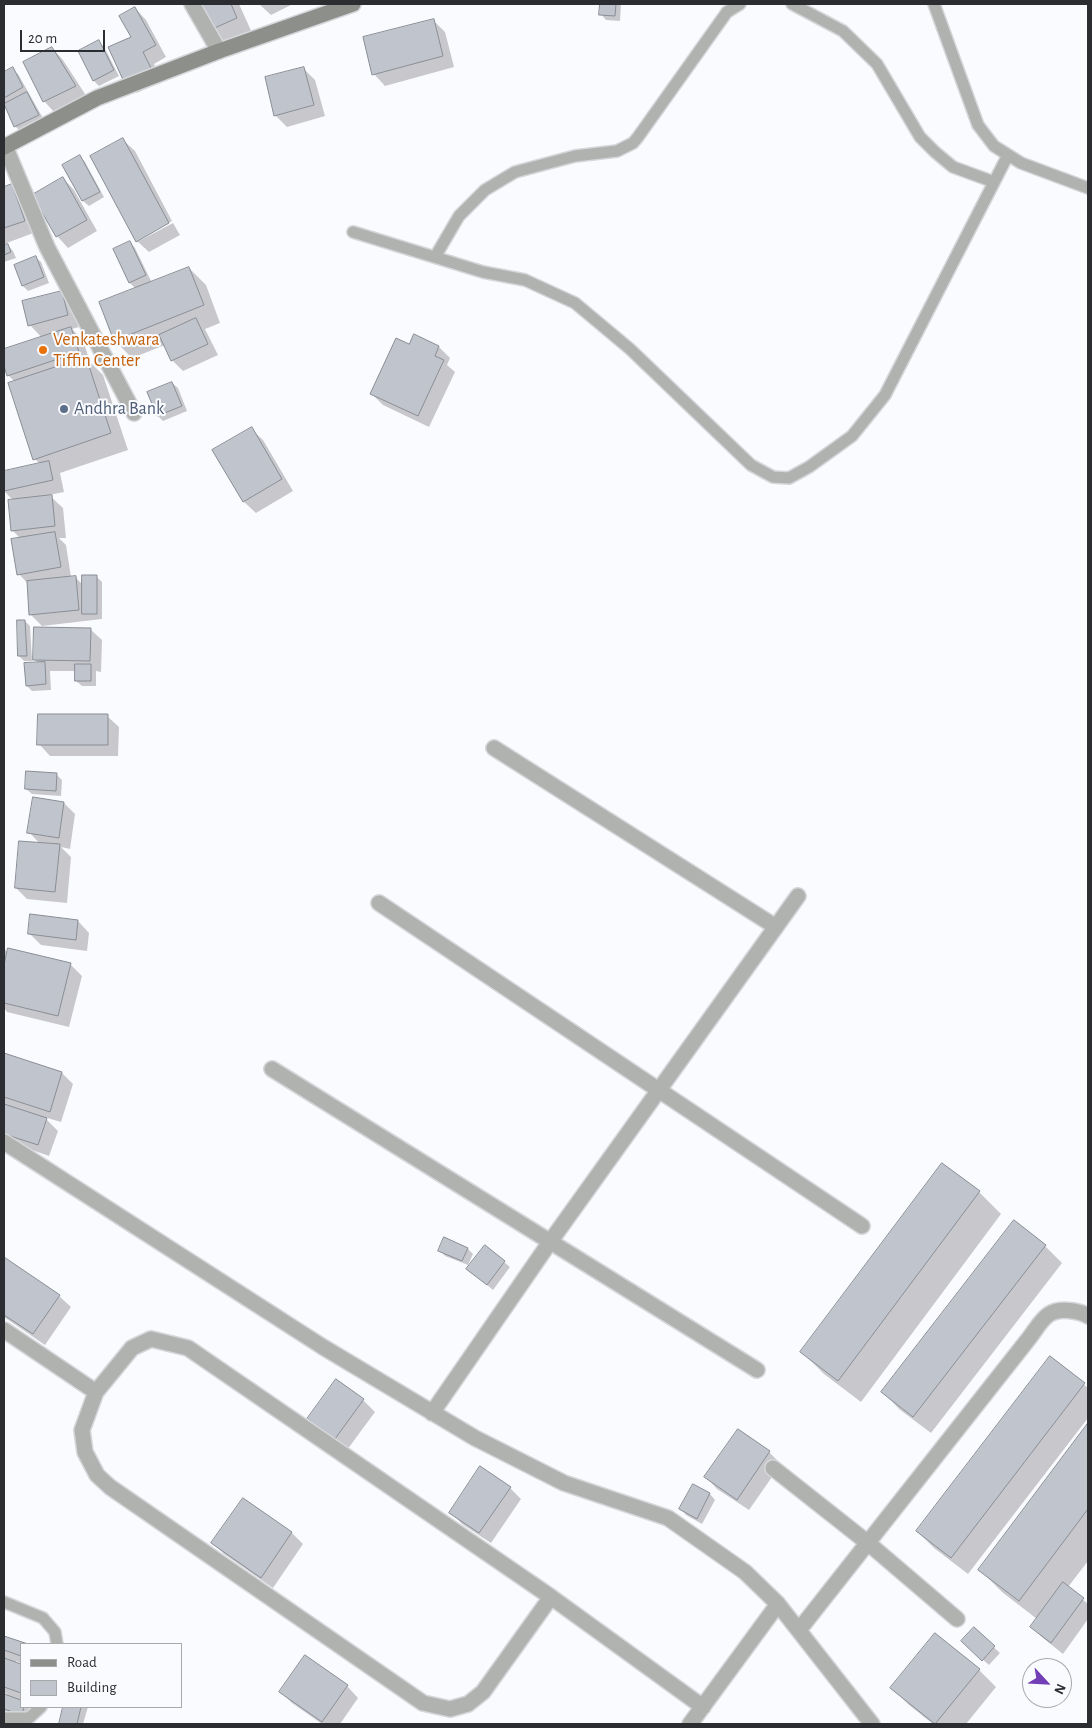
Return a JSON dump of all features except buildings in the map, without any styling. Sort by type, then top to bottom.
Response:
[{"type":"street","points":[[192,4],[219,51]]},
{"type":"street","points":[[134,413],[47,247],[4,147],[96,98],[219,51],[353,4]]},
{"type":"street","points":[[494,748],[776,926]]},
{"type":"street","points":[[432,1413],[550,1242],[798,896]]},
{"type":"street","points":[[379,903],[862,1226]]},
{"type":"street","points":[[272,1069],[757,1370]]},
{"type":"street","points":[[4,1142],[323,1347],[475,1438],[564,1483],[668,1518],[745,1572],[778,1604],[872,1724]]},
{"type":"street","points":[[799,1630],[1044,1317],[1061,1309],[1084,1313],[1088,1316]]},
{"type":"street","points":[[4,1330],[96,1392]]},
{"type":"street","points":[[552,1598],[484,1692],[468,1704],[450,1709],[422,1702],[110,1487],[97,1475],[85,1452],[82,1430],[96,1392],[132,1348],[151,1339],[188,1348],[552,1598],[703,1707]]},
{"type":"street","points":[[773,1468],[868,1543],[957,1618]]},
{"type":"street","points":[[690,1724],[778,1604]]},
{"type":"lane","points":[[435,257],[459,216],[484,190],[515,172],[575,156],[617,151],[633,143],[727,12],[740,4]]},
{"type":"lane","points":[[792,4],[844,31],[877,64],[920,137],[935,152],[953,166],[994,182]]},
{"type":"lane","points":[[934,4],[978,125],[994,146],[1021,163],[1088,188]]},
{"type":"lane","points":[[353,232],[484,272],[525,280],[575,303],[630,350],[751,464],[773,477],[789,478],[809,467],[852,436],[886,395],[1008,155]]},
{"type":"lane","points":[[4,1602],[43,1618],[55,1632],[57,1643]]},
{"type":"lane","points":[[4,1718],[29,1718],[40,1708]]},
{"type":"place","name":"Venkateshwara Tiffin Center","points":[[43,350]]},
{"type":"place","name":"Andhra Bank","points":[[64,409]]}]
